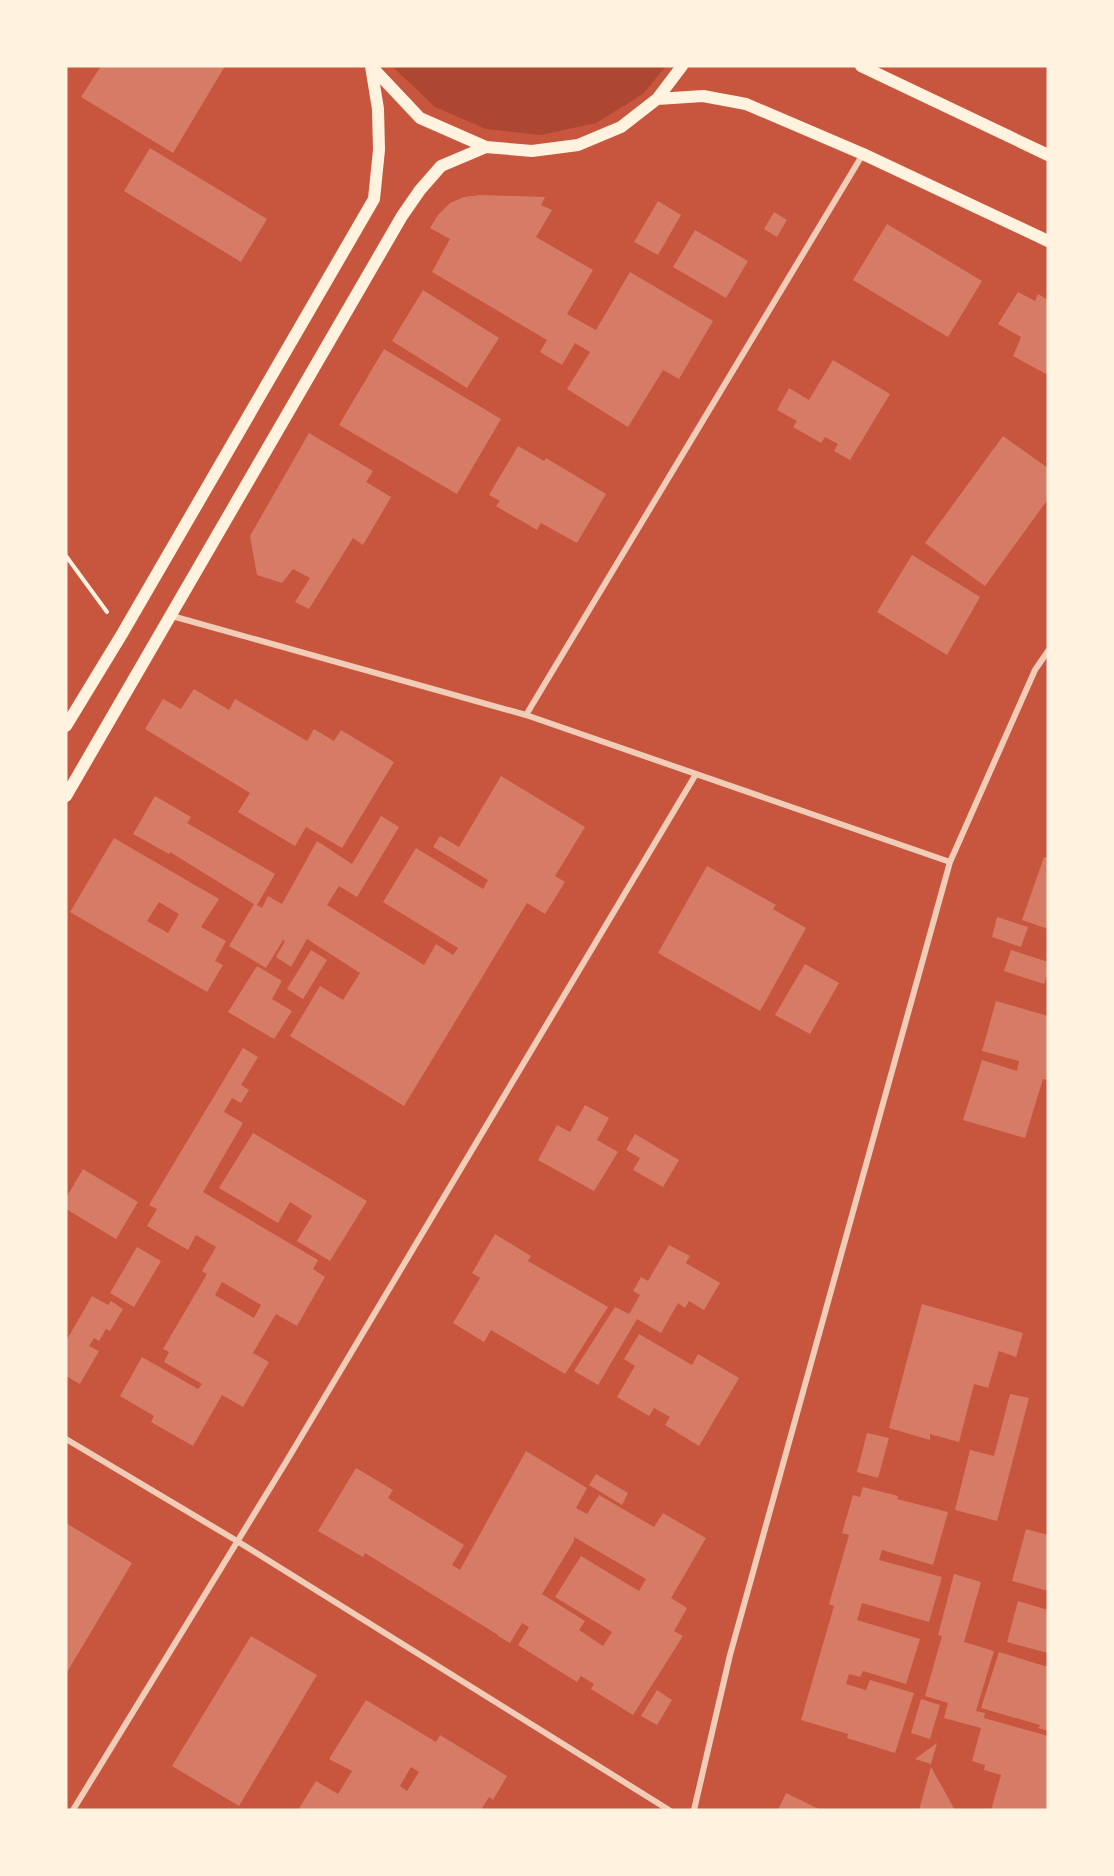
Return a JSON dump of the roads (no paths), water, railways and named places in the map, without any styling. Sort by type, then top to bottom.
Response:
[{"type":"main road","points":[[371,66],[420,118],[486,147],[532,152],[578,145],[621,127],[657,99],[682,66]]},
{"type":"main road","points":[[66,726],[122,634],[374,199],[380,150],[378,109],[371,66]]},
{"type":"main road","points":[[861,66],[1048,155]]},
{"type":"main road","points":[[657,99],[703,96],[746,104],[863,154],[1048,241]]},
{"type":"main road","points":[[66,796],[402,216],[441,166],[486,147]]},
{"type":"street","points":[[526,715],[863,154]]},
{"type":"street","points":[[172,616],[526,715],[950,862]]},
{"type":"street","points":[[694,1810],[730,1655],[950,862],[1035,670],[1048,651]]},
{"type":"street","points":[[73,1810],[237,1541],[696,774]]},
{"type":"street","points":[[66,1439],[237,1541],[669,1810]]}]
